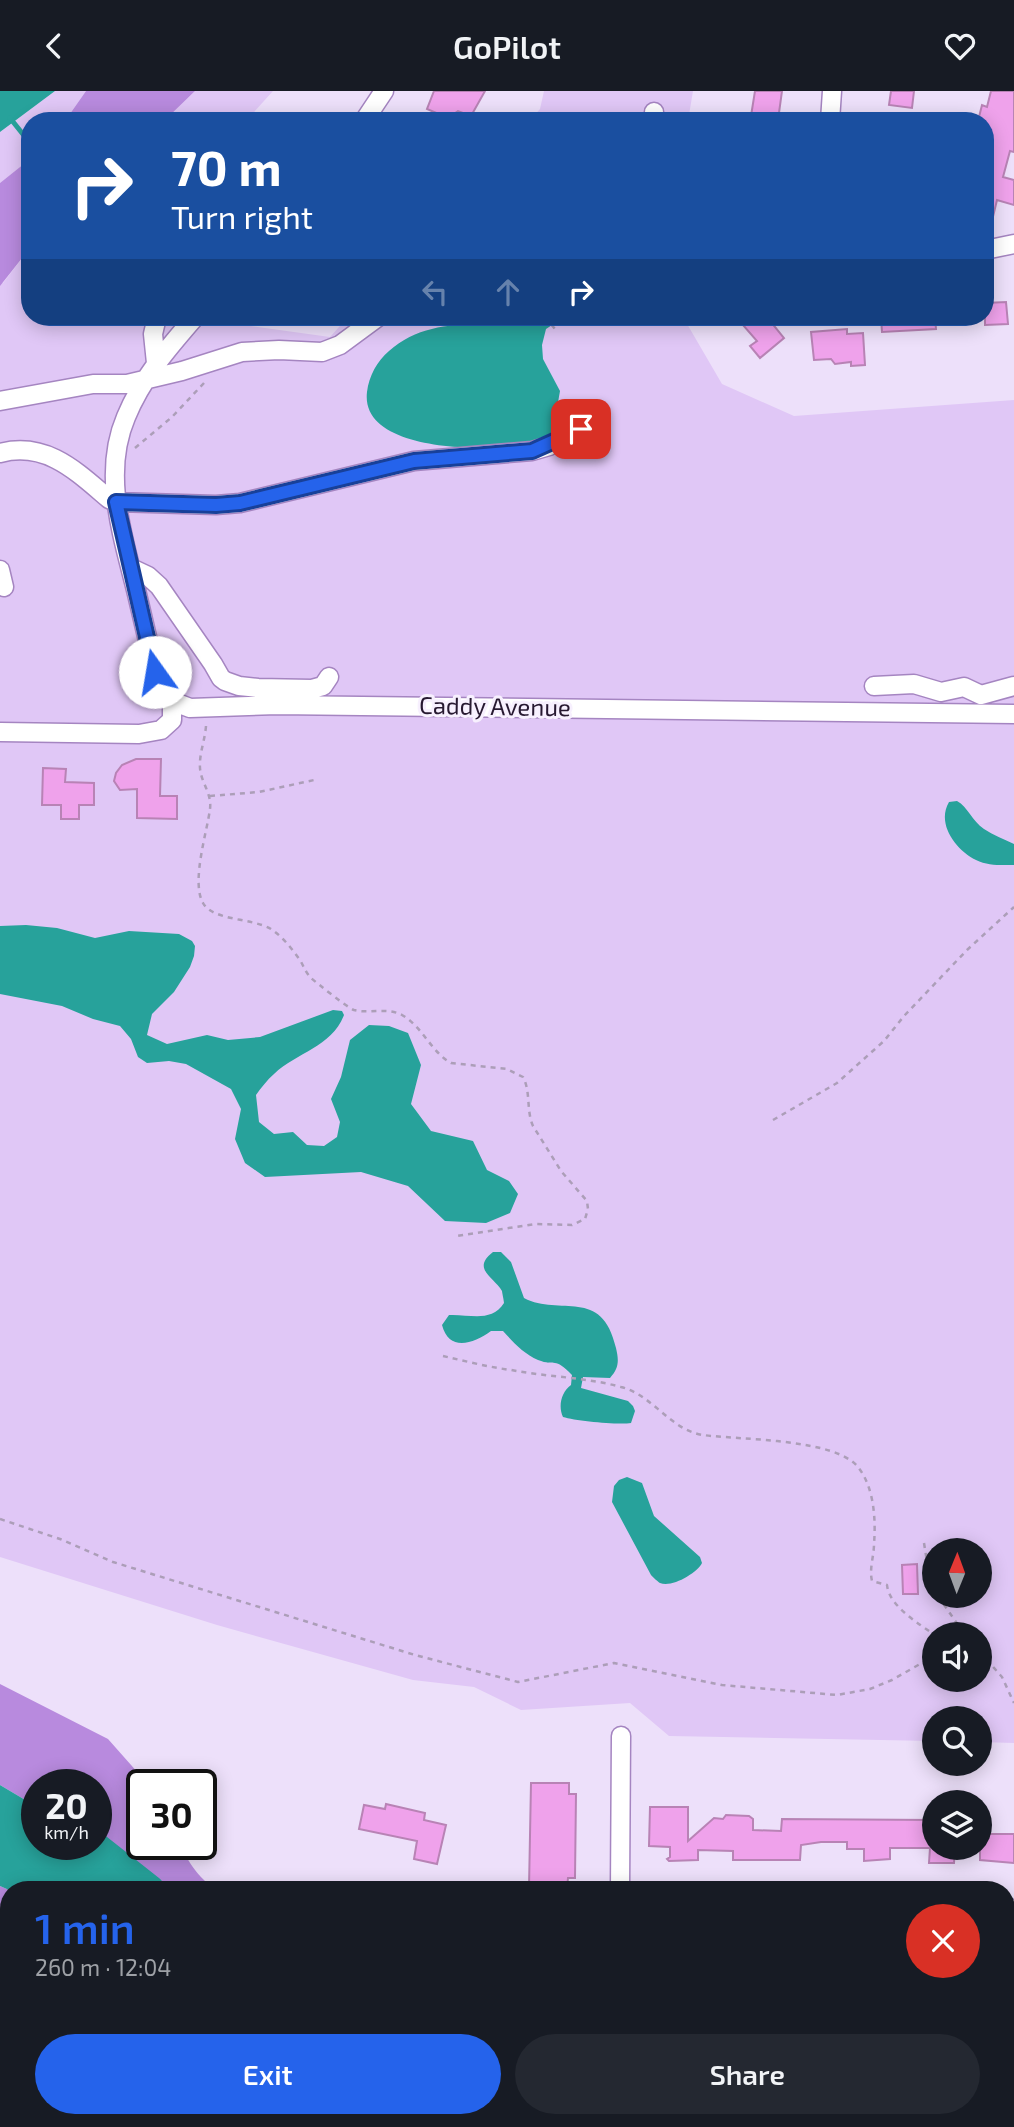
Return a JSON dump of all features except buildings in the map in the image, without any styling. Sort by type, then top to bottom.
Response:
[{"type":"street","points":[[370,112],[384,91]]},
{"type":"street","points":[[831,112],[832,91]]},
{"type":"street","points":[[994,248],[1014,244]]},
{"type":"street","points":[[155,326],[153,334],[156,363]]},
{"type":"street","points":[[0,732],[139,734],[161,730],[172,720],[172,701],[160,688],[116,502],[116,460],[125,419],[144,380],[187,326]]},
{"type":"street","points":[[0,401],[93,384],[127,384],[243,352],[331,350],[365,326]]},
{"type":"street","points":[[0,453],[25,448],[39,451],[58,460],[116,502],[216,505],[240,503],[414,461],[532,451],[581,429]]},
{"type":"street","points":[[131,568],[148,576],[159,586],[225,681],[258,688],[312,689],[323,686],[329,677]]},
{"type":"street","points":[[874,686],[914,684],[941,692],[964,687],[981,695],[1014,686]]},
{"type":"street","name":"Caddy Avenue","points":[[172,701],[190,708],[277,705],[1014,714]]},
{"type":"street","points":[[620,1881],[621,1736]]},
{"type":"path","points":[[116,460],[150,437],[205,381]]},
{"type":"path","points":[[207,707],[200,765],[211,807],[200,865],[201,899],[209,911],[268,927],[287,943],[308,976],[337,995],[344,1004],[357,1010],[388,1011],[405,1017],[423,1032],[444,1059],[451,1063],[507,1069],[518,1073],[526,1081],[533,1126],[561,1171],[587,1201],[588,1214],[585,1219],[572,1225],[535,1224],[456,1236]]},
{"type":"path","points":[[210,796],[259,792],[314,780]]},
{"type":"path","points":[[773,1120],[837,1083],[884,1041],[967,950],[1014,907]]},
{"type":"path","points":[[443,1356],[510,1370],[622,1387],[643,1397],[675,1422],[693,1432],[799,1444],[822,1449],[852,1462],[869,1486],[873,1502],[875,1531],[872,1581],[887,1585],[895,1603],[922,1625]]},
{"type":"path","points":[[0,1519],[60,1539],[113,1562],[505,1680],[529,1681],[614,1663],[722,1685],[838,1695],[870,1689],[922,1663]]},
{"type":"path","points":[[992,1666],[1002,1677],[1014,1703]]},
{"type":"shaded area","points":[[0,91],[55,91],[27,112],[21,112],[21,116],[0,132]]},
{"type":"shaded area","points":[[55,91],[86,91],[71,112],[27,112]]},
{"type":"shaded area","points":[[86,91],[195,91],[173,112],[71,112]]},
{"type":"shaded area","points":[[195,91],[273,91],[254,112],[173,112]]},
{"type":"shaded area","points":[[544,91],[693,91],[690,112],[537,112]]},
{"type":"shaded area","points":[[21,116],[21,166],[0,183],[0,132]]},
{"type":"shaded area","points":[[21,166],[21,259],[0,286],[0,183]]},
{"type":"shaded area","points":[[21,260],[21,326],[250,326],[330,337],[340,326],[688,326],[722,384],[794,416],[1014,400],[1014,1743],[992,1742],[992,1706],[922,1706],[922,1741],[669,1736],[630,1703],[521,1710],[474,1687],[413,1680],[217,1625],[0,1557],[0,282],[3,283]]},
{"type":"shaded area","points":[[444,326],[550,326],[546,329],[542,345],[543,359],[560,391],[558,425],[553,435],[530,443],[500,448],[451,447],[402,436],[382,426],[370,411],[367,392],[377,364],[399,343]]},
{"type":"shaded area","points":[[957,801],[984,829],[1014,844],[1014,865],[981,862],[969,856],[955,843],[945,819],[949,802]]},
{"type":"shaded area","points":[[0,926],[57,928],[95,938],[129,931],[179,934],[192,941],[195,946],[190,967],[174,992],[152,1014],[147,1035],[167,1044],[207,1035],[228,1040],[260,1037],[333,1010],[342,1011],[344,1015],[331,1035],[283,1066],[256,1095],[259,1122],[274,1134],[293,1132],[307,1145],[324,1146],[337,1137],[340,1122],[331,1099],[341,1077],[350,1040],[369,1025],[389,1026],[408,1033],[421,1065],[411,1104],[431,1131],[473,1141],[487,1170],[509,1181],[518,1194],[510,1213],[486,1223],[445,1221],[408,1186],[361,1172],[265,1177],[245,1163],[235,1139],[241,1109],[231,1089],[186,1064],[169,1061],[147,1063],[138,1057],[131,1039],[120,1026],[93,1019],[62,1006],[0,994]]},
{"type":"shaded area","points":[[493,1252],[501,1252],[511,1262],[524,1298],[538,1303],[578,1307],[601,1317],[610,1329],[616,1348],[617,1368],[610,1378],[583,1377],[581,1388],[628,1401],[635,1411],[631,1423],[563,1417],[561,1400],[571,1385],[572,1375],[558,1364],[538,1360],[528,1354],[503,1331],[491,1331],[462,1343],[445,1334],[442,1325],[449,1315],[486,1315],[499,1309],[504,1303],[502,1291],[484,1268],[484,1263]]},
{"type":"shaded area","points":[[627,1477],[642,1483],[654,1516],[700,1557],[702,1563],[690,1575],[677,1582],[665,1584],[651,1575],[612,1502],[614,1486]]},
{"type":"shaded area","points":[[0,1684],[108,1739],[135,1769],[126,1769],[126,1860],[189,1860],[205,1881],[134,1881],[109,1860],[112,1860],[112,1769],[21,1769],[21,1797],[0,1785]]},
{"type":"shaded area","points":[[0,1785],[21,1797],[21,1860],[109,1860],[134,1881],[0,1881]]},
{"type":"waterway","points":[[10,118],[21,132]]},
{"type":"waterway","points":[[112,1860],[139,1881]]},
{"type":"route","points":[[155,672],[116,502],[216,505],[240,503],[414,461],[532,451],[549,446],[581,429]]}]
